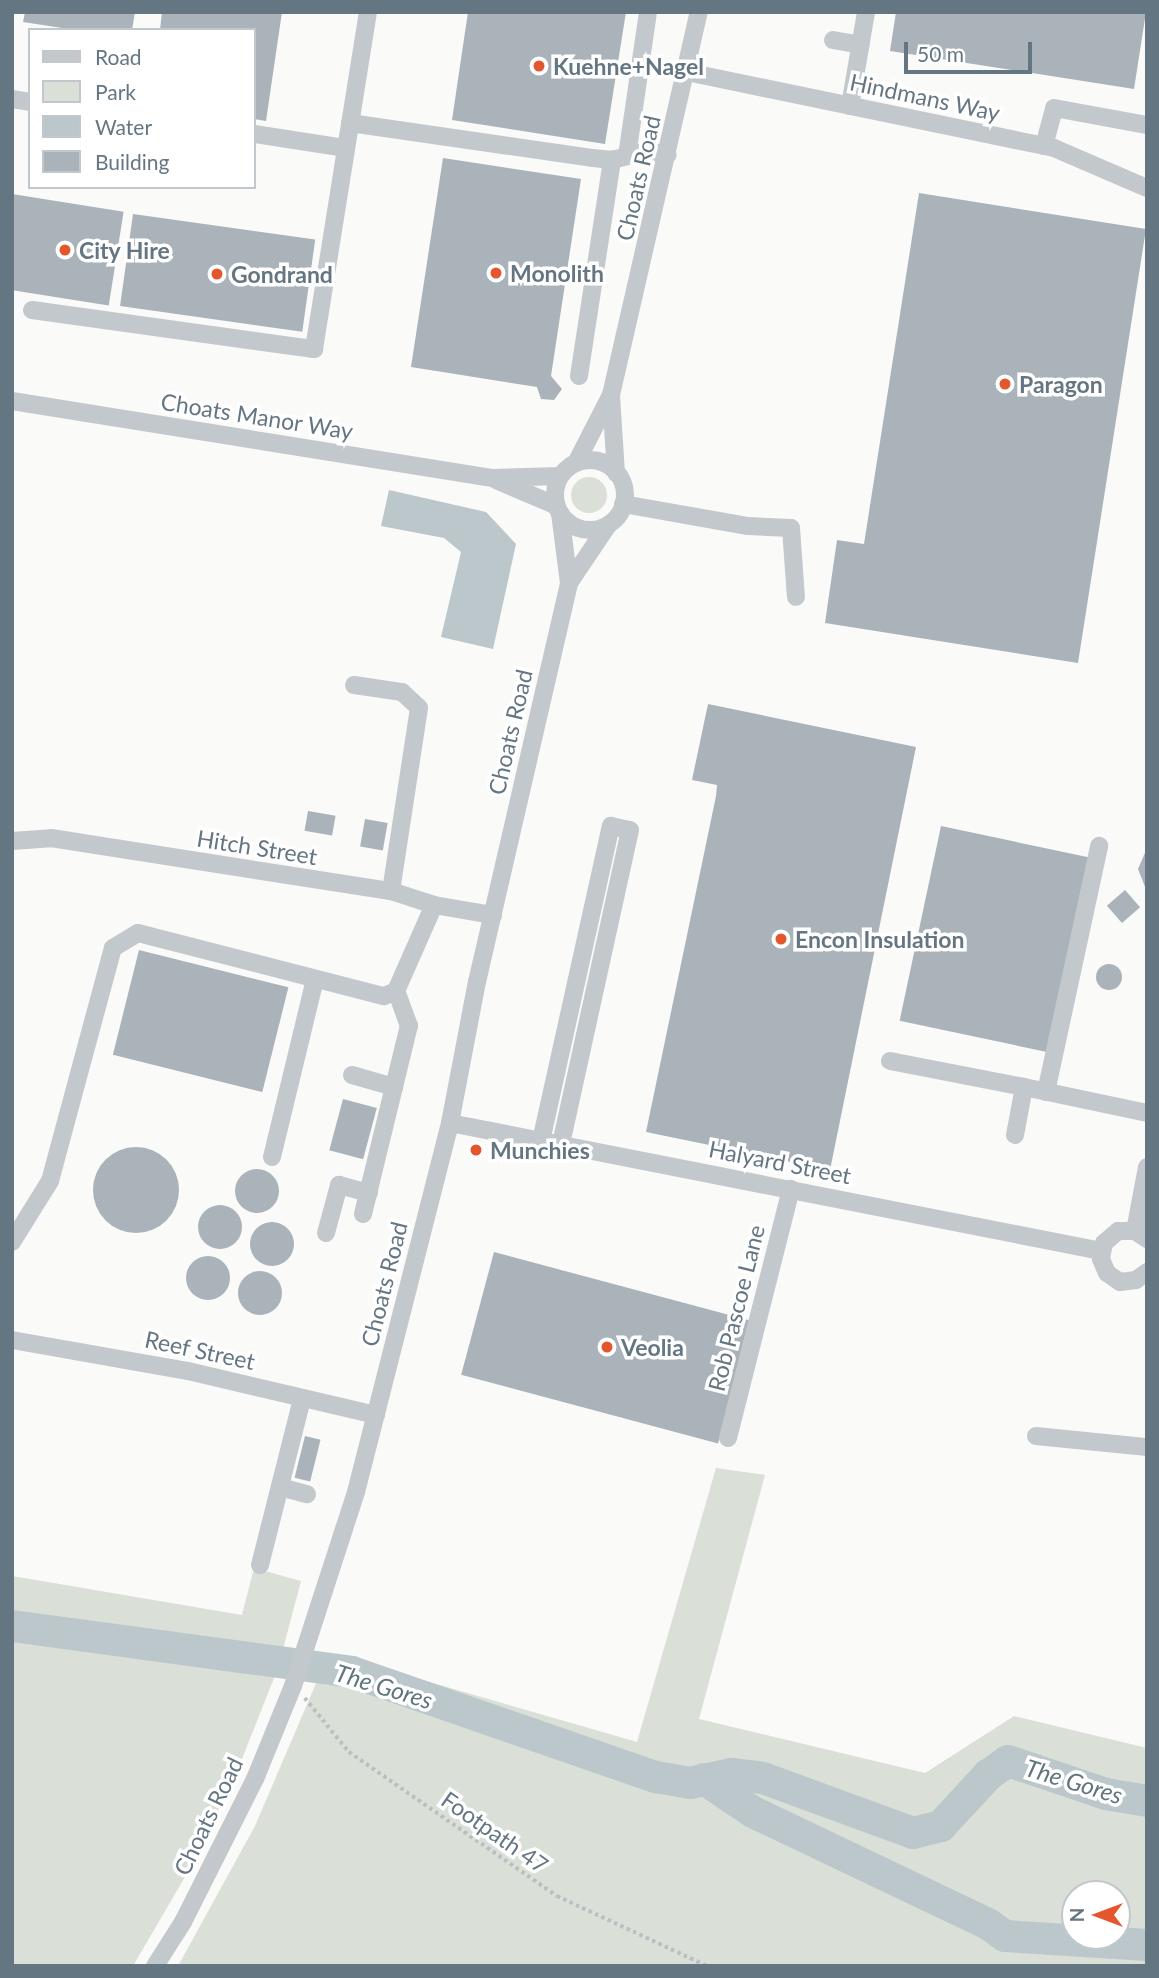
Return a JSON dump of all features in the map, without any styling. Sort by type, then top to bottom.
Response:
[{"type":"street","points":[[32,310],[314,349],[368,12]]},
{"type":"street","points":[[579,376],[648,12]]},
{"type":"street","name":"Choats Road","points":[[576,463],[611,395],[699,12]]},
{"type":"street","points":[[850,106],[866,12]]},
{"type":"street","points":[[832,40],[861,45]]},
{"type":"street","name":"Hindmans Way","points":[[687,72],[1044,146],[1147,188]]},
{"type":"street","points":[[1044,146],[1054,108],[1147,125]]},
{"type":"street","points":[[350,123],[620,158],[648,151],[668,155]]},
{"type":"street","points":[[256,134],[346,148]]},
{"type":"street","name":"Choats Road","points":[[611,395],[616,472]]},
{"type":"street","name":"Choats Manor Way","points":[[12,401],[493,478],[560,476]]},
{"type":"street","points":[[597,461],[616,472],[624,503],[608,525],[582,529],[559,510],[560,476],[576,463],[597,461]]},
{"type":"street","name":"Choats Manor Way","points":[[493,478],[559,510]]},
{"type":"street","points":[[624,503],[748,526],[791,528],[796,597]]},
{"type":"street","name":"Choats Road","points":[[155,1966],[183,1922],[255,1779],[293,1686],[376,1415],[450,1123],[493,915],[569,583],[559,510]]},
{"type":"street","name":"Choats Road","points":[[569,583],[608,525]]},
{"type":"street","points":[[354,685],[402,692],[419,708],[391,891]]},
{"type":"street","points":[[541,1141],[611,826],[630,830],[561,1144]]},
{"type":"street","name":"Hitch Street","points":[[12,841],[51,838],[391,891],[434,905],[493,915]]},
{"type":"street","points":[[1046,1092],[1098,846]]},
{"type":"street","points":[[12,1241],[50,1181],[113,948],[138,933],[365,994],[384,996],[396,991],[434,905]]},
{"type":"street","points":[[272,1157],[314,979]]},
{"type":"street","points":[[363,1214],[409,1026],[396,991]]},
{"type":"street","points":[[890,1062],[1147,1113]]},
{"type":"street","points":[[352,1075],[394,1087]]},
{"type":"street","points":[[1015,1135],[1024,1087]]},
{"type":"street","name":"Halyard Street","points":[[450,1123],[1101,1251]]},
{"type":"street","points":[[1147,1167],[1141,1235],[1110,1236],[1101,1251],[1103,1267],[1113,1279],[1128,1282],[1147,1272]]},
{"type":"street","points":[[327,1233],[339,1185],[369,1193]]},
{"type":"street","name":"Rob Pascoe Lane","points":[[728,1438],[791,1189]]},
{"type":"street","name":"Reef Street","points":[[12,1340],[188,1371],[376,1415]]},
{"type":"street","points":[[261,1565],[302,1399]]},
{"type":"street","points":[[1036,1436],[1147,1447]]},
{"type":"street","points":[[279,1487],[307,1494]]},
{"type":"path","name":"Footpath 47","points":[[293,1686],[349,1752],[557,1896],[707,1966]]},
{"type":"green space","points":[[589,477],[601,483],[607,495],[601,507],[589,513],[577,507],[571,495],[577,483]]},
{"type":"green space","points":[[716,1468],[765,1475],[699,1719],[925,1773],[1014,1716],[1147,1748],[1147,1966],[178,1966],[255,1826],[329,1653],[637,1742]]},
{"type":"green space","points":[[254,1568],[301,1581],[278,1668],[236,1774],[189,1870],[133,1966],[12,1966],[12,1576],[242,1615]]},
{"type":"water","points":[[389,490],[486,512],[516,544],[493,649],[441,637],[461,552],[444,538],[381,526]]},
{"type":"building","points":[[25,12],[135,12],[132,28],[62,28],[23,22]]},
{"type":"building","points":[[162,12],[282,12],[266,121],[256,119],[256,28],[160,28]]},
{"type":"building","name":"Kuehne+Nagel","points":[[468,12],[626,12],[605,144],[452,120]]},
{"type":"building","points":[[896,12],[1146,12],[1134,89],[890,51]]},
{"type":"building","name":"Monolith","points":[[443,158],[581,179],[551,376],[562,389],[554,400],[541,399],[537,387],[411,367]]},
{"type":"building","name":"Paragon","points":[[919,193],[1146,229],[1078,663],[825,623],[837,540],[864,544]]},
{"type":"building","name":"City Hire","points":[[12,194],[124,212],[109,306],[12,290]]},
{"type":"building","name":"Gondrand","points":[[133,214],[315,240],[302,332],[120,306]]},
{"type":"building","name":"Encon Insulation","points":[[708,704],[916,747],[830,1170],[646,1132],[716,796],[717,785],[692,780]]},
{"type":"building","points":[[308,811],[336,816],[332,836],[305,831]]},
{"type":"building","points":[[365,819],[388,823],[383,851],[360,847]]},
{"type":"building","points":[[941,826],[1091,858],[1049,1052],[900,1021]]},
{"type":"building","points":[[1147,848],[1147,892],[1138,869]]},
{"type":"building","points":[[1125,890],[1140,907],[1122,923],[1107,906]]},
{"type":"building","points":[[139,950],[288,987],[262,1092],[113,1055]]},
{"type":"building","points":[[1109,964],[1118,968],[1122,977],[1118,986],[1109,990],[1100,986],[1096,977],[1100,968]]},
{"type":"building","points":[[343,1099],[377,1108],[363,1159],[329,1150]]},
{"type":"building","points":[[136,1147],[160,1154],[172,1166],[179,1190],[172,1214],[160,1226],[136,1233],[112,1226],[100,1214],[93,1190],[100,1166],[112,1154]]},
{"type":"building","points":[[257,1169],[272,1176],[279,1191],[272,1206],[257,1213],[242,1206],[235,1191],[242,1176]]},
{"type":"building","points":[[220,1205],[235,1212],[242,1227],[235,1242],[220,1249],[205,1242],[198,1227],[205,1212]]},
{"type":"building","points":[[272,1222],[287,1229],[294,1244],[287,1259],[272,1266],[257,1259],[250,1244],[257,1229]]},
{"type":"building","name":"Veolia","points":[[494,1252],[751,1321],[718,1444],[461,1375]]},
{"type":"building","points":[[208,1256],[223,1263],[230,1278],[223,1293],[208,1300],[193,1293],[186,1278],[193,1263]]},
{"type":"building","points":[[260,1271],[275,1278],[282,1293],[275,1308],[260,1315],[245,1308],[238,1293],[245,1278]]},
{"type":"building","points":[[305,1436],[321,1440],[310,1482],[295,1478]]},
{"type":"waterway","name":"The Gores","points":[[12,1626],[352,1672],[656,1777],[690,1783],[732,1774],[763,1778],[913,1833],[941,1826],[988,1775],[1008,1761],[1106,1794],[1147,1801]]},
{"type":"waterway","name":"The Gores","points":[[704,1779],[753,1812],[988,1924],[1005,1936],[1147,1945]]},
{"type":"place","name":"Kuehne+Nagel","points":[[539,66]]},
{"type":"place","name":"City Hire","points":[[65,250]]},
{"type":"place","name":"Monolith","points":[[496,273]]},
{"type":"place","name":"Gondrand","points":[[217,274]]},
{"type":"place","name":"Paragon","points":[[1005,384]]},
{"type":"place","name":"Encon Insulation","points":[[781,939]]},
{"type":"place","name":"Munchies","points":[[476,1150]]},
{"type":"place","name":"Veolia","points":[[607,1347]]}]
